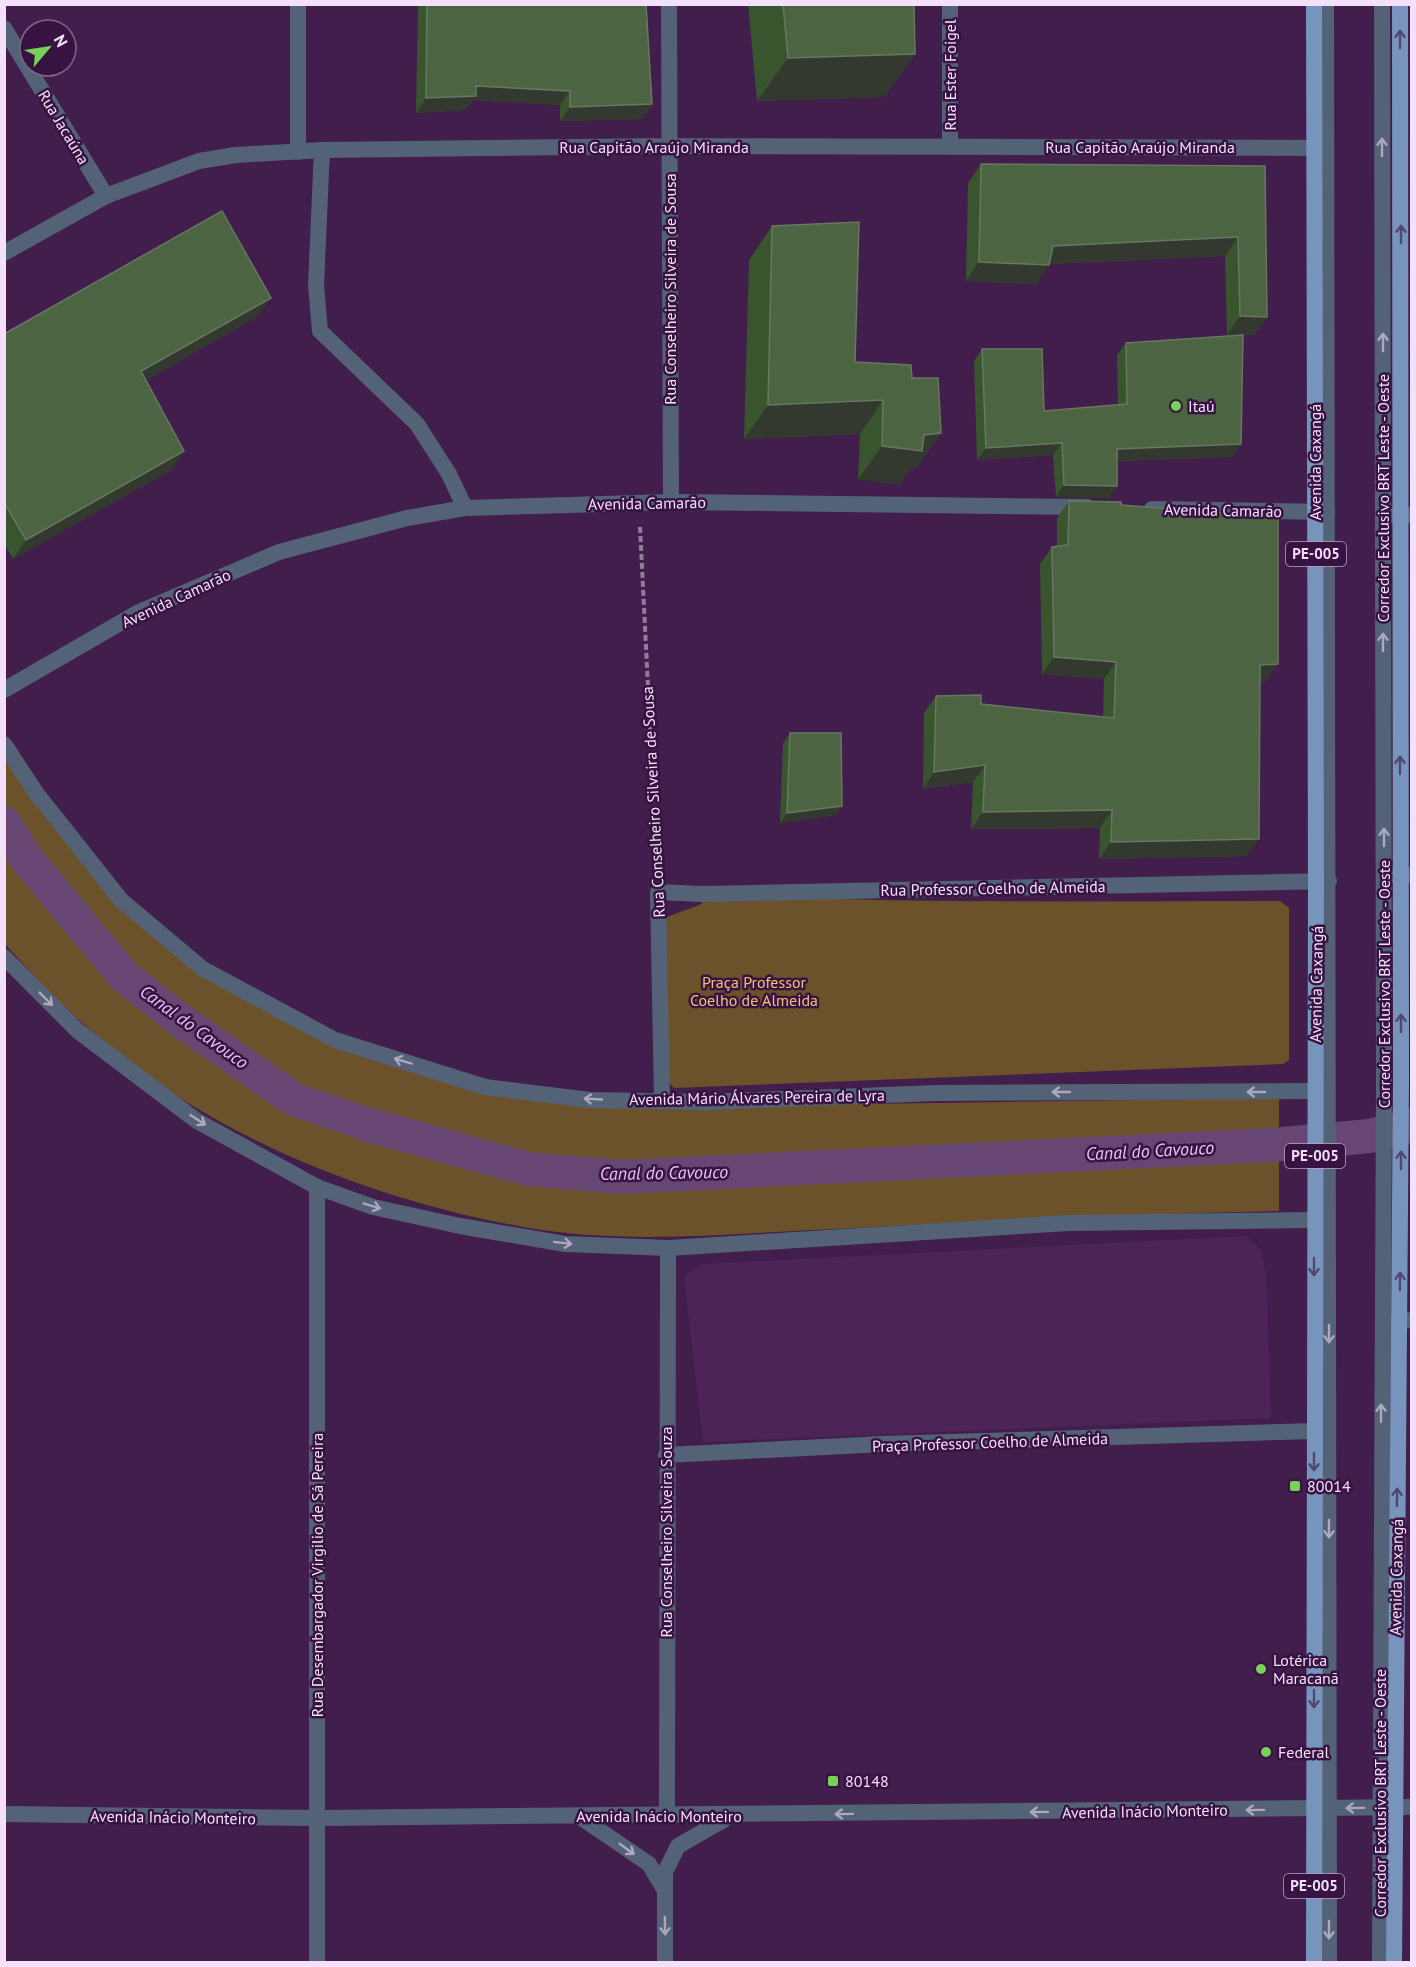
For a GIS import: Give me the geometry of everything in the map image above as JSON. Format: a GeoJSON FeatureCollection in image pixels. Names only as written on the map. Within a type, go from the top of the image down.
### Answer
{"type":"FeatureCollection","features":[{"type":"Feature","properties":{"kind":"main road","name":"Avenida Caxangá"},"geometry":{"type":"LineString","coordinates":[[1314,4],[1320,148],[1323,881],[1314,1431],[1321,1809],[1314,1962]]}},
{"type":"Feature","properties":{"kind":"main road","name":"Avenida Caxangá"},"geometry":{"type":"LineString","coordinates":[[1394,1962],[1387,1807],[1405,1320],[1401,1218],[1398,876],[1407,515],[1406,110],[1400,4]]}},
{"type":"Feature","properties":{"kind":"street"},"geometry":{"type":"LineString","coordinates":[[298,4],[298,152]]}},
{"type":"Feature","properties":{"kind":"street","name":"Rua Conselheiro Silveira de Sousa"},"geometry":{"type":"LineString","coordinates":[[669,4],[671,501]]}},
{"type":"Feature","properties":{"kind":"street","name":"Rua Ester Foigel"},"geometry":{"type":"LineString","coordinates":[[950,4],[950,146]]}},
{"type":"Feature","properties":{"kind":"street"},"geometry":{"type":"LineString","coordinates":[[1320,148],[1326,4]]}},
{"type":"Feature","properties":{"kind":"street","name":"Corredor Exclusivo BRT Leste - Oeste"},"geometry":{"type":"LineString","coordinates":[[1380,1962],[1387,1807],[1382,1220],[1384,1084],[1398,876],[1383,516],[1382,4]]}},
{"type":"Feature","properties":{"kind":"street","name":"Rua Jacaúna"},"geometry":{"type":"LineString","coordinates":[[4,28],[106,196]]}},
{"type":"Feature","properties":{"kind":"street"},"geometry":{"type":"LineString","coordinates":[[1382,112],[1406,110]]}},
{"type":"Feature","properties":{"kind":"street","name":"Rua Capitão Araújo Miranda"},"geometry":{"type":"LineString","coordinates":[[4,253],[106,196],[198,161],[236,155],[322,150],[669,146],[1320,148]]}},
{"type":"Feature","properties":{"kind":"street"},"geometry":{"type":"LineString","coordinates":[[322,150],[316,286],[320,331],[417,424],[449,474],[465,508]]}},
{"type":"Feature","properties":{"kind":"street","name":"Avenida Camarão"},"geometry":{"type":"LineString","coordinates":[[4,690],[139,612],[279,552],[406,518],[465,508],[671,501],[1105,507]]}},
{"type":"Feature","properties":{"kind":"street","name":"Avenida Camarão"},"geometry":{"type":"LineString","coordinates":[[1140,508],[1322,512]]}},
{"type":"Feature","properties":{"kind":"street"},"geometry":{"type":"LineString","coordinates":[[1383,516],[1407,515]]}},
{"type":"Feature","properties":{"kind":"street","name":"Avenida Mário Álvares Pereira de Lyra"},"geometry":{"type":"LineString","coordinates":[[4,744],[37,794],[121,900],[203,969],[335,1040],[485,1087],[590,1100],[705,1102],[936,1093],[1320,1096]]}},
{"type":"Feature","properties":{"kind":"street","name":"Rua Professor Coelho de Almeida"},"geometry":{"type":"LineString","coordinates":[[658,892],[702,894],[1323,881]]}},
{"type":"Feature","properties":{"kind":"street","name":"Rua Conselheiro Silveira de Sousa"},"geometry":{"type":"LineString","coordinates":[[658,892],[662,1101]]}},
{"type":"Feature","properties":{"kind":"street"},"geometry":{"type":"LineString","coordinates":[[4,957],[78,1031],[197,1121],[317,1187],[374,1207],[460,1226],[565,1244],[668,1248],[1069,1223],[1319,1214],[1321,1809],[1329,1962]]}},
{"type":"Feature","properties":{"kind":"street","name":"Rua Desembargador Virgilio de Sá Pereira"},"geometry":{"type":"LineString","coordinates":[[317,1187],[317,1962]]}},
{"type":"Feature","properties":{"kind":"street","name":"Rua Conselheiro Silveira Souza"},"geometry":{"type":"LineString","coordinates":[[667,1816],[668,1248]]}},
{"type":"Feature","properties":{"kind":"street","name":"Praça Professor Coelho de Almeida"},"geometry":{"type":"LineString","coordinates":[[666,1455],[883,1444],[1314,1431]]}},
{"type":"Feature","properties":{"kind":"street","name":"Avenida Inácio Monteiro"},"geometry":{"type":"LineString","coordinates":[[4,1814],[317,1818],[580,1817],[1412,1808]]}},
{"type":"Feature","properties":{"kind":"street"},"geometry":{"type":"LineString","coordinates":[[665,1962],[665,1872],[678,1846],[706,1827],[731,1816]]}},
{"type":"Feature","properties":{"kind":"street"},"geometry":{"type":"LineString","coordinates":[[580,1817],[648,1864],[664,1889]]}},
{"type":"Feature","properties":{"kind":"path","name":"Rua Conselheiro Silveira de Sousa"},"geometry":{"type":"LineString","coordinates":[[639,503],[658,892]]}},
{"type":"Feature","properties":{"kind":"shaded area"},"geometry":{"type":"Polygon","coordinates":[[[1246,1236],[1261,1250],[1266,1274],[1271,1418],[703,1442],[684,1276],[702,1264],[1246,1236]]]}},
{"type":"Feature","properties":{"kind":"green space"},"geometry":{"type":"Polygon","coordinates":[[[4,754],[167,946],[334,1048],[489,1095],[661,1107],[1279,1098],[1279,1211],[1057,1218],[688,1236],[615,1236],[542,1230],[492,1221],[441,1209],[341,1177],[244,1135],[199,1110],[156,1082],[76,1018],[5,944],[4,754]]]}},
{"type":"Feature","properties":{"kind":"green space","name":"Praça Professor Coelho de Almeida"},"geometry":{"type":"Polygon","coordinates":[[[702,894],[918,901],[1280,901],[1289,908],[1289,1060],[1283,1064],[674,1088],[659,1073],[664,918],[702,904],[702,894]]]}},
{"type":"Feature","properties":{"kind":"building"},"geometry":{"type":"Polygon","coordinates":[[[427,4],[646,4],[652,104],[570,107],[570,91],[476,86],[476,96],[426,98],[427,4]]]}},
{"type":"Feature","properties":{"kind":"building"},"geometry":{"type":"Polygon","coordinates":[[[783,4],[914,4],[915,54],[788,58],[783,4]]]}},
{"type":"Feature","properties":{"kind":"building"},"geometry":{"type":"Polygon","coordinates":[[[981,164],[1265,166],[1267,317],[1240,316],[1238,237],[1053,246],[1049,265],[979,262],[981,164]]]}},
{"type":"Feature","properties":{"kind":"building"},"geometry":{"type":"Polygon","coordinates":[[[222,211],[271,298],[141,371],[184,451],[26,540],[4,502],[4,334],[222,211]]]}},
{"type":"Feature","properties":{"kind":"building"},"geometry":{"type":"Polygon","coordinates":[[[859,222],[855,362],[911,365],[912,378],[938,378],[941,433],[924,435],[922,451],[882,446],[883,400],[768,405],[772,226],[859,222]]]}},
{"type":"Feature","properties":{"kind":"building"},"geometry":{"type":"Polygon","coordinates":[[[1243,335],[1241,444],[1117,449],[1117,486],[1064,485],[1062,443],[986,448],[982,349],[1042,349],[1044,411],[1127,404],[1126,343],[1243,335]]]}},
{"type":"Feature","properties":{"kind":"building"},"geometry":{"type":"Polygon","coordinates":[[[1069,501],[1121,502],[1121,505],[1278,517],[1278,664],[1260,665],[1259,839],[1111,842],[1112,810],[983,812],[985,765],[934,772],[936,696],[981,695],[981,704],[1114,718],[1116,662],[1054,657],[1052,547],[1068,545],[1069,501]]]}},
{"type":"Feature","properties":{"kind":"building"},"geometry":{"type":"Polygon","coordinates":[[[790,733],[841,733],[842,806],[787,813],[790,733]]]}},
{"type":"Feature","properties":{"kind":"waterway","name":"Canal do Cavouco"},"geometry":{"type":"LineString","coordinates":[[4,823],[25,857],[124,976],[181,1021],[295,1100],[369,1125],[528,1169],[622,1177],[1270,1145],[1370,1136],[1412,1125]]}},
{"type":"Feature","properties":{"kind":"place","name":"Itaú"},"geometry":{"type":"Point","coordinates":[1176,406]}},
{"type":"Feature","properties":{"kind":"place","name":"80014"},"geometry":{"type":"Point","coordinates":[1295,1486]}},
{"type":"Feature","properties":{"kind":"place","name":"Lotérica Maracanã"},"geometry":{"type":"Point","coordinates":[1261,1669]}},
{"type":"Feature","properties":{"kind":"place","name":"Federal"},"geometry":{"type":"Point","coordinates":[1266,1752]}},
{"type":"Feature","properties":{"kind":"place","name":"80148"},"geometry":{"type":"Point","coordinates":[833,1781]}}]}
